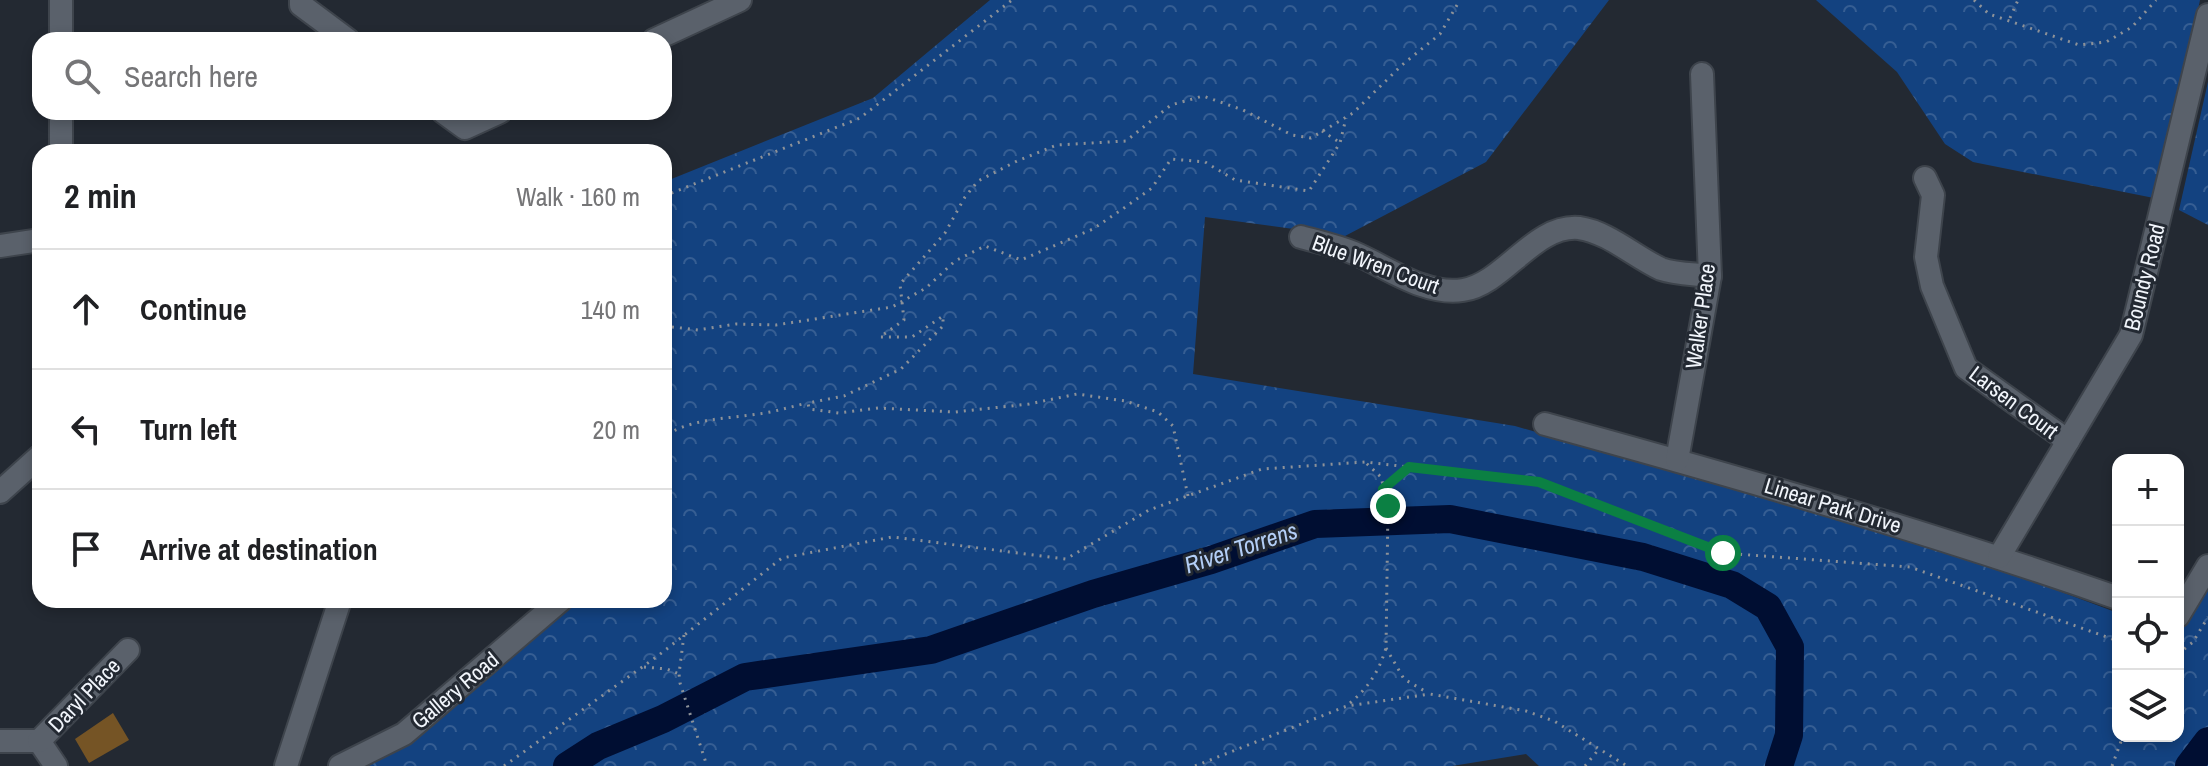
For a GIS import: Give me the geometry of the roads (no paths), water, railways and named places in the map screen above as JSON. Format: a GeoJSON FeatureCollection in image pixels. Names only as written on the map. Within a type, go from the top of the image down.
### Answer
{"type":"FeatureCollection","features":[{"type":"Feature","properties":{"kind":"street"},"geometry":{"type":"LineString","coordinates":[[61,0],[61,32]]}},
{"type":"Feature","properties":{"kind":"street"},"geometry":{"type":"LineString","coordinates":[[301,0],[301,5],[337,32]]}},
{"type":"Feature","properties":{"kind":"street"},"geometry":{"type":"LineString","coordinates":[[664,32],[693,10],[740,0]]}},
{"type":"Feature","properties":{"kind":"street","name":"Boundy Road"},"geometry":{"type":"LineString","coordinates":[[1999,557],[2131,335],[2208,15]]}},
{"type":"Feature","properties":{"kind":"street","name":"Walker Place"},"geometry":{"type":"LineString","coordinates":[[1677,460],[1710,276],[1702,74]]}},
{"type":"Feature","properties":{"kind":"street"},"geometry":{"type":"LineString","coordinates":[[61,120],[61,144]]}},
{"type":"Feature","properties":{"kind":"street"},"geometry":{"type":"LineString","coordinates":[[454,120],[465,128],[482,120]]}},
{"type":"Feature","properties":{"kind":"street","name":"Larsen Court"},"geometry":{"type":"LineString","coordinates":[[1925,178],[1933,195],[1926,257],[1932,286],[1966,368],[2068,441]]}},
{"type":"Feature","properties":{"kind":"street","name":"Blue Wren Court"},"geometry":{"type":"LineString","coordinates":[[1301,237],[1352,252],[1435,288],[1460,291],[1475,287],[1546,237],[1565,228],[1592,231],[1664,270],[1710,276]]}},
{"type":"Feature","properties":{"kind":"street"},"geometry":{"type":"LineString","coordinates":[[0,246],[32,241]]}},
{"type":"Feature","properties":{"kind":"street","name":"Linear Park Drive"},"geometry":{"type":"LineString","coordinates":[[1545,424],[1758,482],[1999,557],[2112,596]]}},
{"type":"Feature","properties":{"kind":"street"},"geometry":{"type":"LineString","coordinates":[[0,492],[32,463]]}},
{"type":"Feature","properties":{"kind":"street"},"geometry":{"type":"LineString","coordinates":[[2184,606],[2208,566]]}},
{"type":"Feature","properties":{"kind":"street"},"geometry":{"type":"LineString","coordinates":[[286,766],[337,608]]}},
{"type":"Feature","properties":{"kind":"street","name":"Gallery Road"},"geometry":{"type":"LineString","coordinates":[[340,766],[404,734],[552,608]]}},
{"type":"Feature","properties":{"kind":"street","name":"Daryl Place"},"geometry":{"type":"LineString","coordinates":[[39,741],[128,650]]}},
{"type":"Feature","properties":{"kind":"street"},"geometry":{"type":"LineString","coordinates":[[0,741],[39,741],[56,766]]}},
{"type":"Feature","properties":{"kind":"waterway","name":"River Torrens"},"geometry":{"type":"LineString","coordinates":[[567,766],[598,746],[663,719],[745,677],[931,650],[1093,594],[1211,560],[1315,524],[1450,519],[1643,557],[1732,585],[1768,607],[1790,647],[1789,735],[1779,766]]}},
{"type":"Feature","properties":{"kind":"waterway","name":"River Torrens"},"geometry":{"type":"LineString","coordinates":[[2189,766],[2208,741]]}}]}
